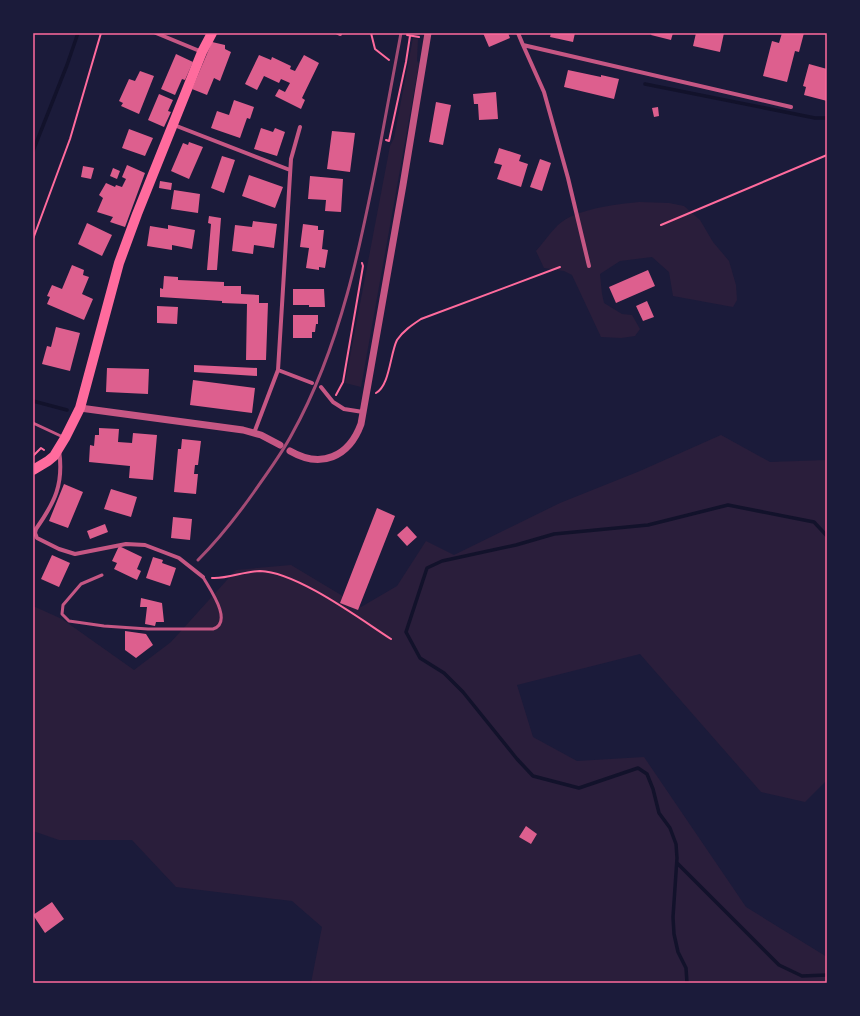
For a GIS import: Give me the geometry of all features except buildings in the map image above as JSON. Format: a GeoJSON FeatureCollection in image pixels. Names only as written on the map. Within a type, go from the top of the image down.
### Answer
{"type":"FeatureCollection","features":[{"type":"Feature","properties":{"kind":"main road"},"geometry":{"type":"LineString","coordinates":[[33,470],[48,461],[59,447],[80,408],[119,263],[202,52],[212,33]]}},
{"type":"Feature","properties":{"kind":"street"},"geometry":{"type":"LineString","coordinates":[[156,33],[202,52]]}},
{"type":"Feature","properties":{"kind":"street"},"geometry":{"type":"LineString","coordinates":[[290,451],[309,459],[323,459],[346,449],[358,434],[364,412],[428,33]]}},
{"type":"Feature","properties":{"kind":"street"},"geometry":{"type":"LineString","coordinates":[[518,33],[546,99],[568,178],[589,266]]}},
{"type":"Feature","properties":{"kind":"street"},"geometry":{"type":"LineString","coordinates":[[523,45],[791,107]]}},
{"type":"Feature","properties":{"kind":"street"},"geometry":{"type":"LineString","coordinates":[[173,124],[290,170]]}},
{"type":"Feature","properties":{"kind":"street"},"geometry":{"type":"LineString","coordinates":[[254,433],[278,370],[290,159],[300,127]]}},
{"type":"Feature","properties":{"kind":"street"},"geometry":{"type":"LineString","coordinates":[[278,370],[312,383]]}},
{"type":"Feature","properties":{"kind":"street"},"geometry":{"type":"LineString","coordinates":[[321,387],[333,402],[344,409],[364,412]]}},
{"type":"Feature","properties":{"kind":"street"},"geometry":{"type":"LineString","coordinates":[[80,408],[230,428],[254,433],[280,445]]}},
{"type":"Feature","properties":{"kind":"street"},"geometry":{"type":"LineString","coordinates":[[59,447],[60,478],[57,492],[51,507],[34,532],[37,538],[59,549],[75,554],[126,544],[145,544],[179,558],[203,577]]}},
{"type":"Feature","properties":{"kind":"lane"},"geometry":{"type":"LineString","coordinates":[[33,423],[65,438]]}},
{"type":"Feature","properties":{"kind":"lane"},"geometry":{"type":"LineString","coordinates":[[102,575],[81,584],[63,605],[62,614],[69,621],[104,626],[148,629],[213,629],[218,627],[221,623],[222,615],[217,602],[203,577]]}},
{"type":"Feature","properties":{"kind":"path"},"geometry":{"type":"LineString","coordinates":[[33,239],[70,139],[101,33]]}},
{"type":"Feature","properties":{"kind":"path"},"geometry":{"type":"LineString","coordinates":[[371,33],[375,50],[389,60]]}},
{"type":"Feature","properties":{"kind":"path"},"geometry":{"type":"LineString","coordinates":[[406,35],[420,37]]}},
{"type":"Feature","properties":{"kind":"path"},"geometry":{"type":"LineString","coordinates":[[386,140],[389,141],[410,36]]}},
{"type":"Feature","properties":{"kind":"path"},"geometry":{"type":"LineString","coordinates":[[661,225],[827,155]]}},
{"type":"Feature","properties":{"kind":"path"},"geometry":{"type":"LineString","coordinates":[[333,402],[343,382],[364,266],[362,264]]}},
{"type":"Feature","properties":{"kind":"path"},"geometry":{"type":"LineString","coordinates":[[366,396],[378,392],[383,386],[398,339],[406,329],[421,319],[560,267]]}},
{"type":"Feature","properties":{"kind":"path"},"geometry":{"type":"LineString","coordinates":[[203,577],[216,578],[260,571],[286,576],[328,598],[391,639]]}},
{"type":"Feature","properties":{"kind":"shaded area"},"geometry":{"type":"Polygon","coordinates":[[[413,38],[418,39],[417,61],[419,64],[361,387],[345,383],[390,146],[394,138],[413,38]]]}},
{"type":"Feature","properties":{"kind":"shaded area"},"geometry":{"type":"Polygon","coordinates":[[[639,202],[669,203],[684,206],[700,220],[713,242],[729,261],[736,285],[737,300],[733,307],[673,296],[669,272],[652,257],[620,261],[600,274],[604,303],[622,314],[632,315],[640,329],[635,336],[621,338],[601,337],[572,275],[564,271],[544,268],[536,251],[558,225],[575,215],[597,208],[639,202]]]}},
{"type":"Feature","properties":{"kind":"shaded area"},"geometry":{"type":"Polygon","coordinates":[[[721,435],[770,462],[827,460],[827,780],[805,802],[761,792],[640,654],[517,685],[533,737],[577,761],[644,757],[746,907],[827,957],[827,983],[311,983],[322,927],[292,901],[176,887],[132,840],[59,840],[33,831],[33,606],[62,619],[134,670],[171,642],[236,570],[291,565],[361,607],[397,586],[426,541],[454,555],[560,503],[640,471],[721,435]]]}},
{"type":"Feature","properties":{"kind":"waterway"},"geometry":{"type":"LineString","coordinates":[[33,151],[78,33]]}},
{"type":"Feature","properties":{"kind":"waterway"},"geometry":{"type":"LineString","coordinates":[[645,84],[815,118],[827,118]]}},
{"type":"Feature","properties":{"kind":"waterway"},"geometry":{"type":"LineString","coordinates":[[33,401],[67,410]]}},
{"type":"Feature","properties":{"kind":"waterway"},"geometry":{"type":"LineString","coordinates":[[687,983],[686,968],[678,952],[674,934],[673,917],[677,858],[676,844],[670,828],[659,813],[653,789],[647,774],[638,768],[579,788],[533,776],[517,759],[463,692],[444,673],[420,658],[406,632],[427,568],[442,561],[516,545],[554,534],[648,525],[728,505],[814,522],[827,536]]}},
{"type":"Feature","properties":{"kind":"waterway"},"geometry":{"type":"LineString","coordinates":[[677,863],[779,965],[802,976],[827,975]]}},
{"type":"Feature","properties":{"kind":"railway"},"geometry":{"type":"LineString","coordinates":[[198,560],[234,519],[279,457],[309,400],[324,366],[357,257],[373,183],[401,33]]}}]}
